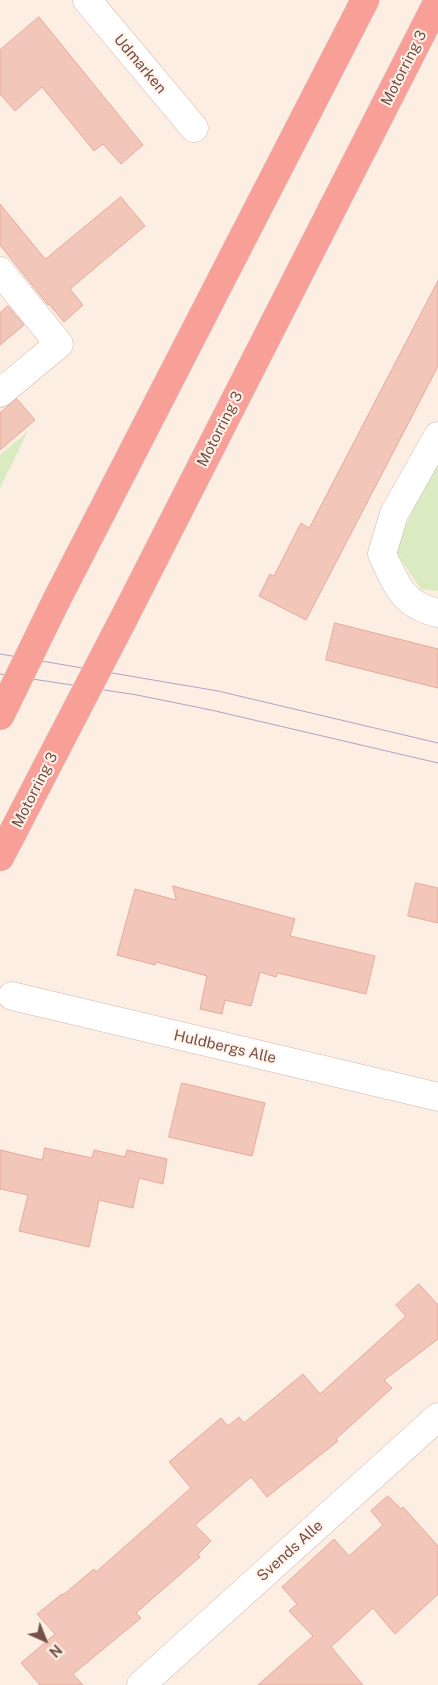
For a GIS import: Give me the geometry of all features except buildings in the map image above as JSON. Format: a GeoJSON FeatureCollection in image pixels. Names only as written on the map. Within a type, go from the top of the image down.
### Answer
{"type":"FeatureCollection","features":[{"type":"Feature","properties":{"kind":"highway"},"geometry":{"type":"LineString","coordinates":[[0,716],[56,601],[366,0]]}},
{"type":"Feature","properties":{"kind":"highway","name":"Motorring 3"},"geometry":{"type":"LineString","coordinates":[[0,857],[438,1]]}},
{"type":"Feature","properties":{"kind":"street","name":"Udmarken"},"geometry":{"type":"LineString","coordinates":[[87,0],[194,128]]}},
{"type":"Feature","properties":{"kind":"street"},"geometry":{"type":"LineString","coordinates":[[0,271],[59,344],[0,393]]}},
{"type":"Feature","properties":{"kind":"street"},"geometry":{"type":"LineString","coordinates":[[438,436],[394,514],[382,554],[401,594],[421,609],[438,613]]}},
{"type":"Feature","properties":{"kind":"street","name":"Huldbergs Alle"},"geometry":{"type":"LineString","coordinates":[[12,996],[438,1098]]}},
{"type":"Feature","properties":{"kind":"street","name":"Svends Alle"},"geometry":{"type":"LineString","coordinates":[[141,1685],[438,1417]]}},
{"type":"Feature","properties":{"kind":"green space"},"geometry":{"type":"Polygon","coordinates":[[[28,431],[0,488],[0,455],[28,431]]]}},
{"type":"Feature","properties":{"kind":"green space"},"geometry":{"type":"Polygon","coordinates":[[[438,452],[438,591],[421,589],[395,551],[438,452]]]}},
{"type":"Feature","properties":{"kind":"tram line"},"geometry":{"type":"LineString","coordinates":[[0,654],[218,691],[438,743]]}},
{"type":"Feature","properties":{"kind":"tram line"},"geometry":{"type":"LineString","coordinates":[[0,674],[137,695],[211,710],[438,763]]}}]}
